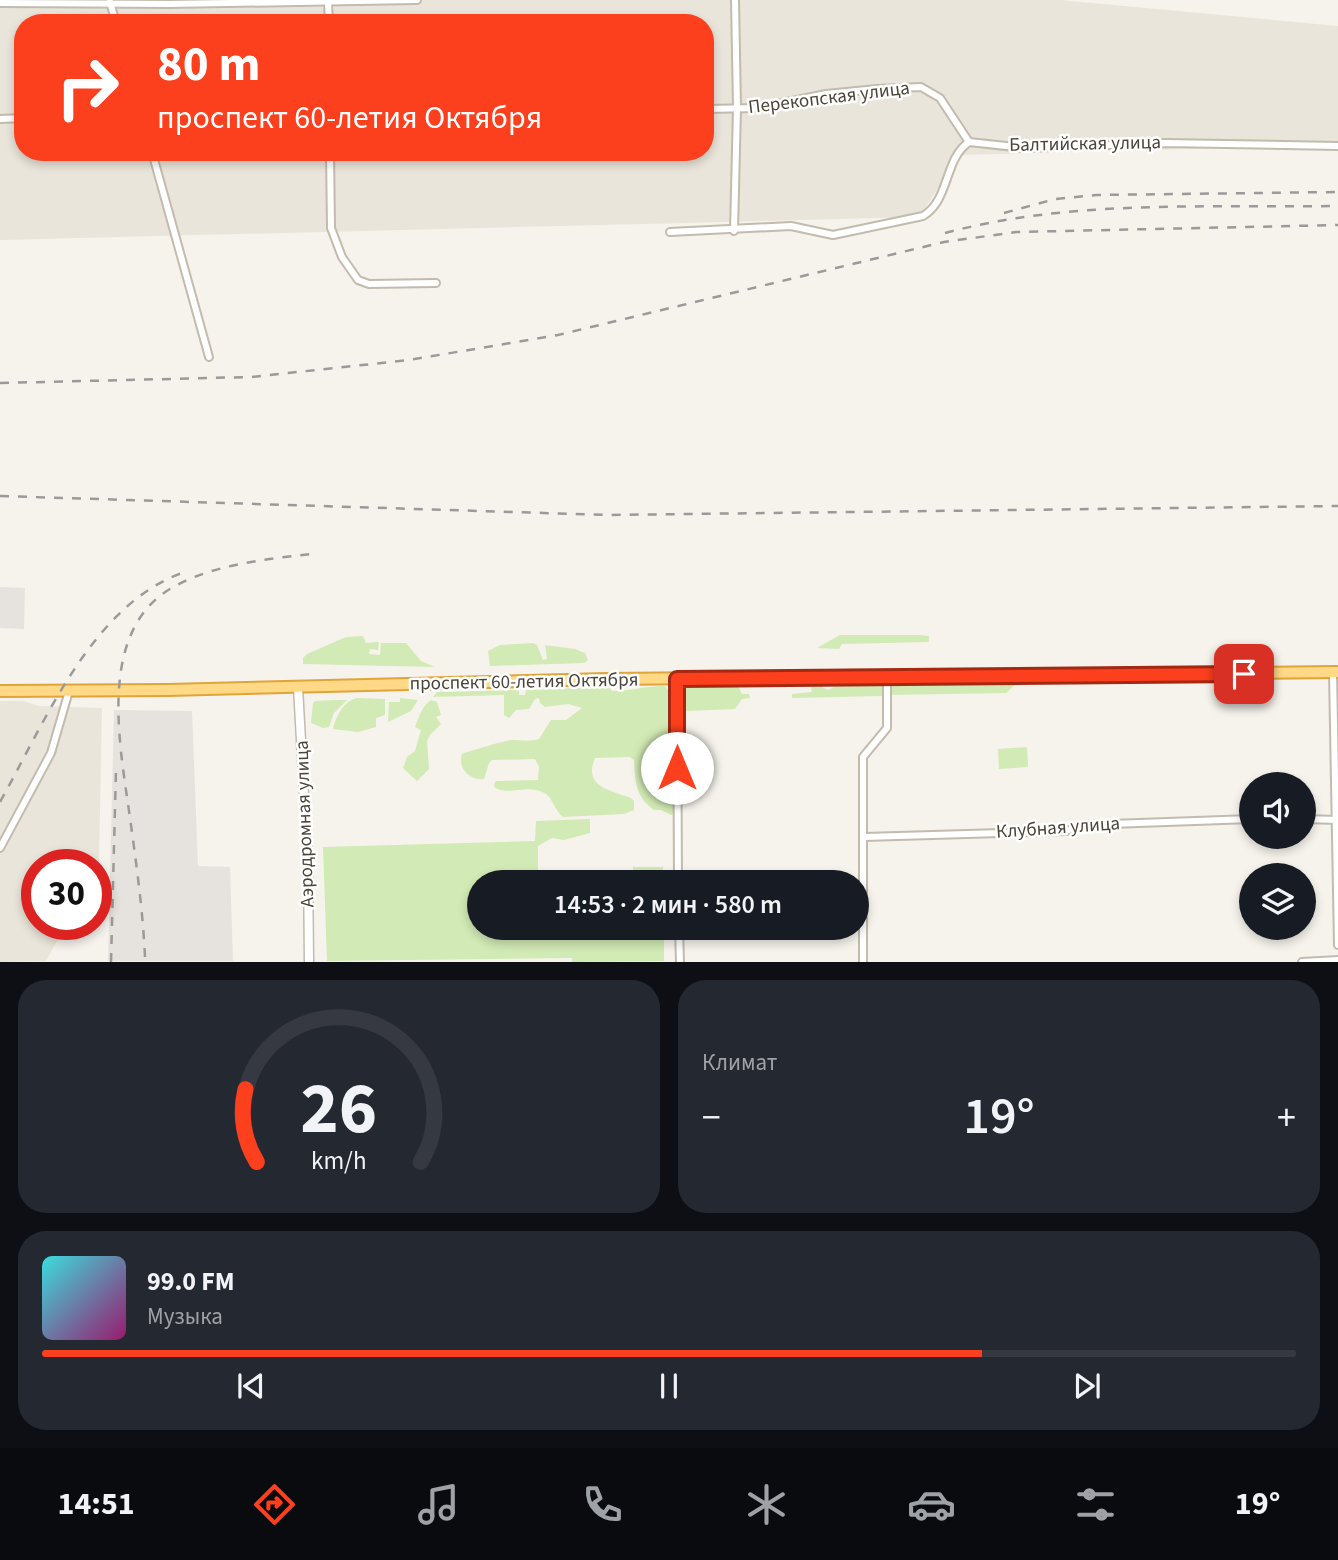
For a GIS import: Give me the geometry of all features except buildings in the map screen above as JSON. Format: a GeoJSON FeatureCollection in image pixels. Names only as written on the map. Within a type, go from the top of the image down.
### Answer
{"type":"FeatureCollection","features":[{"type":"Feature","properties":{"kind":"highway","name":"проспект 60-летия Октября"},"geometry":{"type":"LineString","coordinates":[[0,688],[69,691],[677,679],[1335,672]]}},
{"type":"Feature","properties":{"kind":"street"},"geometry":{"type":"LineString","coordinates":[[0,3],[417,0]]}},
{"type":"Feature","properties":{"kind":"street"},"geometry":{"type":"LineString","coordinates":[[734,231],[737,108],[735,0]]}},
{"type":"Feature","properties":{"kind":"street","name":"Перекопская улица"},"geometry":{"type":"LineString","coordinates":[[714,109],[758,108],[851,92],[921,87],[940,98],[969,142]]}},
{"type":"Feature","properties":{"kind":"street"},"geometry":{"type":"LineString","coordinates":[[670,233],[791,226],[819,233],[843,234],[923,216],[933,208],[943,190],[955,156],[969,142]]}},
{"type":"Feature","properties":{"kind":"street","name":"Балтийская улица"},"geometry":{"type":"LineString","coordinates":[[969,142],[1024,148],[1165,143],[1338,146]]}},
{"type":"Feature","properties":{"kind":"street"},"geometry":{"type":"LineString","coordinates":[[155,161],[209,357]]}},
{"type":"Feature","properties":{"kind":"street"},"geometry":{"type":"LineString","coordinates":[[330,161],[331,228],[342,257],[358,280],[369,284],[436,283]]}},
{"type":"Feature","properties":{"kind":"street"},"geometry":{"type":"LineString","coordinates":[[1335,672],[1338,945]]}},
{"type":"Feature","properties":{"kind":"street"},"geometry":{"type":"LineString","coordinates":[[863,961],[863,757],[887,728],[887,678]]}},
{"type":"Feature","properties":{"kind":"street"},"geometry":{"type":"LineString","coordinates":[[677,679],[678,870]]}},
{"type":"Feature","properties":{"kind":"street","name":"Аэродромная улица"},"geometry":{"type":"LineString","coordinates":[[298,687],[308,865],[309,961]]}},
{"type":"Feature","properties":{"kind":"street"},"geometry":{"type":"LineString","coordinates":[[0,848],[51,753],[69,691]]}},
{"type":"Feature","properties":{"kind":"street","name":"Клубная улица"},"geometry":{"type":"LineString","coordinates":[[864,837],[1066,831],[1083,825],[1239,819]]}},
{"type":"Feature","properties":{"kind":"street"},"geometry":{"type":"LineString","coordinates":[[1316,819],[1337,820]]}},
{"type":"Feature","properties":{"kind":"street"},"geometry":{"type":"LineString","coordinates":[[679,940],[680,961]]}},
{"type":"Feature","properties":{"kind":"street"},"geometry":{"type":"LineString","coordinates":[[1302,961],[1338,960]]}},
{"type":"Feature","properties":{"kind":"shaded area"},"geometry":{"type":"Polygon","coordinates":[[[0,0],[1060,0],[1338,26],[1338,145],[960,155],[919,217],[0,240],[0,0]]]}},
{"type":"Feature","properties":{"kind":"shaded area"},"geometry":{"type":"Polygon","coordinates":[[[0,587],[25,588],[24,629],[0,628],[0,587]]]}},
{"type":"Feature","properties":{"kind":"shaded area"},"geometry":{"type":"Polygon","coordinates":[[[0,701],[23,701],[39,706],[102,708],[99,849],[21,849],[21,940],[57,940],[46,961],[0,962],[0,701]]]}},
{"type":"Feature","properties":{"kind":"shaded area"},"geometry":{"type":"Polygon","coordinates":[[[114,710],[192,711],[198,866],[230,867],[233,961],[108,961],[109,940],[112,940],[111,849],[114,710]]]}},
{"type":"Feature","properties":{"kind":"green space"},"geometry":{"type":"Polygon","coordinates":[[[840,635],[919,635],[929,636],[929,642],[842,644],[839,649],[817,648],[840,635]]]}},
{"type":"Feature","properties":{"kind":"green space"},"geometry":{"type":"Polygon","coordinates":[[[363,636],[366,643],[379,642],[378,650],[370,649],[369,654],[380,655],[381,643],[406,643],[421,661],[435,667],[303,664],[303,658],[307,654],[346,637],[363,636]]]}},
{"type":"Feature","properties":{"kind":"green space"},"geometry":{"type":"Polygon","coordinates":[[[500,645],[537,645],[543,660],[547,659],[545,645],[575,649],[585,653],[588,660],[584,663],[490,666],[488,651],[500,645]]]}},
{"type":"Feature","properties":{"kind":"green space"},"geometry":{"type":"Polygon","coordinates":[[[866,680],[872,680],[882,686],[882,696],[792,698],[792,694],[812,692],[811,687],[815,683],[828,690],[846,681],[850,684],[864,683],[866,680]]]}},
{"type":"Feature","properties":{"kind":"green space"},"geometry":{"type":"Polygon","coordinates":[[[967,681],[979,684],[1017,683],[1006,693],[889,695],[891,685],[967,681]]]}},
{"type":"Feature","properties":{"kind":"green space"},"geometry":{"type":"Polygon","coordinates":[[[665,686],[674,698],[674,814],[671,815],[654,810],[643,800],[636,781],[634,760],[630,757],[595,758],[592,768],[596,781],[601,786],[634,801],[634,810],[624,814],[563,817],[548,796],[540,791],[507,791],[495,788],[496,781],[538,780],[539,767],[535,759],[492,760],[484,779],[474,778],[463,769],[462,754],[511,740],[539,739],[551,720],[566,720],[582,708],[568,704],[545,707],[539,698],[535,699],[529,709],[516,710],[509,718],[504,715],[504,695],[433,697],[437,692],[519,690],[519,695],[525,695],[526,690],[609,687],[612,691],[665,686]]]}},
{"type":"Feature","properties":{"kind":"green space"},"geometry":{"type":"Polygon","coordinates":[[[738,686],[742,694],[749,694],[750,698],[742,699],[735,709],[687,711],[682,707],[681,693],[687,687],[738,686]]]}},
{"type":"Feature","properties":{"kind":"green space"},"geometry":{"type":"Polygon","coordinates":[[[357,698],[385,699],[385,715],[376,718],[376,727],[358,732],[333,729],[341,710],[348,702],[357,698]]]}},
{"type":"Feature","properties":{"kind":"green space"},"geometry":{"type":"Polygon","coordinates":[[[400,698],[418,700],[411,711],[388,722],[389,702],[400,702],[400,698]]]}},
{"type":"Feature","properties":{"kind":"green space"},"geometry":{"type":"Polygon","coordinates":[[[347,700],[334,713],[329,727],[323,728],[311,723],[315,701],[347,700]]]}},
{"type":"Feature","properties":{"kind":"green space"},"geometry":{"type":"Polygon","coordinates":[[[431,700],[437,702],[441,715],[436,717],[441,724],[427,741],[429,769],[417,781],[403,768],[407,757],[415,751],[421,730],[415,727],[419,716],[431,700]]]}},
{"type":"Feature","properties":{"kind":"green space"},"geometry":{"type":"Polygon","coordinates":[[[1027,747],[1028,767],[999,769],[998,749],[1027,747]]]}},
{"type":"Feature","properties":{"kind":"green space"},"geometry":{"type":"Polygon","coordinates":[[[590,819],[590,833],[564,840],[552,838],[538,846],[538,870],[467,870],[467,940],[664,940],[664,961],[572,962],[572,958],[327,961],[323,847],[535,841],[536,821],[590,819]]]}},
{"type":"Feature","properties":{"kind":"green space"},"geometry":{"type":"Polygon","coordinates":[[[633,867],[663,867],[663,870],[633,870],[633,867]]]}},
{"type":"Feature","properties":{"kind":"railway"},"geometry":{"type":"LineString","coordinates":[[1004,213],[1055,199],[1096,195],[1338,192]]}},
{"type":"Feature","properties":{"kind":"railway"},"geometry":{"type":"LineString","coordinates":[[945,233],[993,222],[1091,210],[1190,206],[1338,206]]}},
{"type":"Feature","properties":{"kind":"railway"},"geometry":{"type":"LineString","coordinates":[[0,383],[251,377],[409,360],[558,335],[944,242],[1016,232],[1338,225]]}},
{"type":"Feature","properties":{"kind":"railway"},"geometry":{"type":"LineString","coordinates":[[0,496],[608,515],[1338,506]]}},
{"type":"Feature","properties":{"kind":"railway"},"geometry":{"type":"LineString","coordinates":[[145,957],[140,891],[119,727],[123,660],[133,630],[150,605],[177,585],[192,578],[243,564],[311,554]]}},
{"type":"Feature","properties":{"kind":"railway"},"geometry":{"type":"LineString","coordinates":[[0,802],[54,701],[99,636],[125,608],[155,586],[188,571]]}},
{"type":"Feature","properties":{"kind":"railway"},"geometry":{"type":"LineString","coordinates":[[111,962],[116,769]]}},
{"type":"Feature","properties":{"kind":"route"},"geometry":{"type":"LineString","coordinates":[[677,768],[677,679],[1244,674]]}}]}
